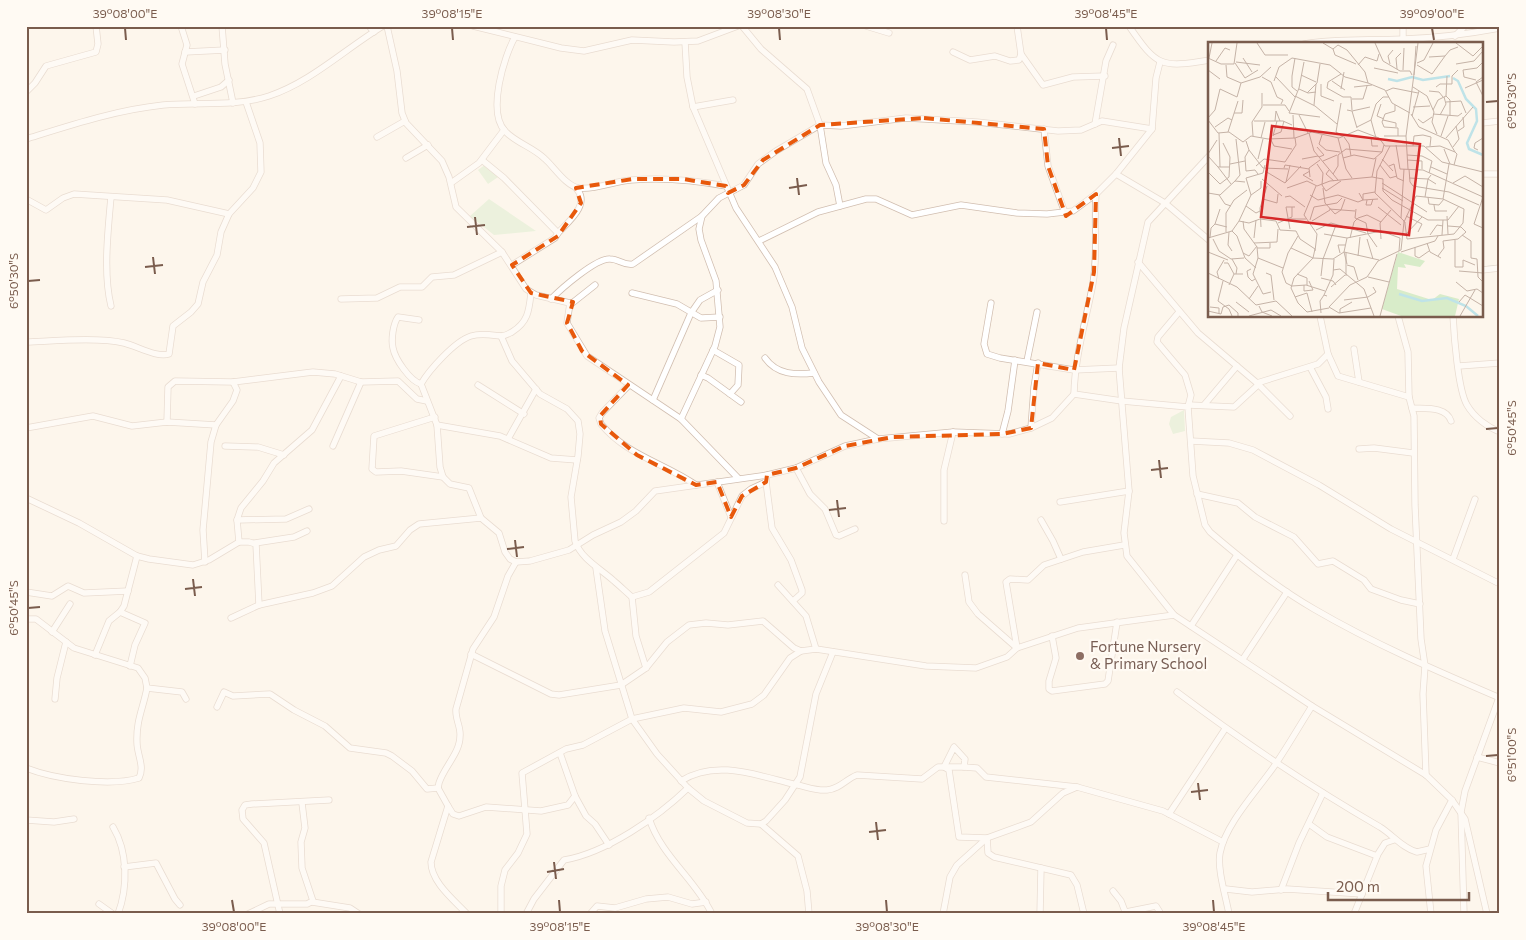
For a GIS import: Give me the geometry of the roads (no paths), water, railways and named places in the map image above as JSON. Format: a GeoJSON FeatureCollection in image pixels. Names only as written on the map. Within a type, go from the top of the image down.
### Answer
{"type":"FeatureCollection","features":[{"type":"Feature","properties":{"kind":"street"},"geometry":{"type":"LineString","coordinates":[[26,92],[35,83],[46,66],[96,52],[98,44],[96,26]]}},
{"type":"Feature","properties":{"kind":"street"},"geometry":{"type":"LineString","coordinates":[[181,26],[188,45],[182,59],[182,69],[194,96],[195,104]]}},
{"type":"Feature","properties":{"kind":"street"},"geometry":{"type":"LineString","coordinates":[[222,26],[233,104]]}},
{"type":"Feature","properties":{"kind":"street"},"geometry":{"type":"LineString","coordinates":[[369,26],[374,32]]}},
{"type":"Feature","properties":{"kind":"street"},"geometry":{"type":"LineString","coordinates":[[26,138],[113,114],[164,105],[233,104],[271,95],[300,82],[383,26]]}},
{"type":"Feature","properties":{"kind":"street"},"geometry":{"type":"LineString","coordinates":[[387,26],[401,110],[405,121],[442,162],[451,183],[451,195],[456,207],[502,252],[523,285],[531,293],[571,304]]}},
{"type":"Feature","properties":{"kind":"street"},"geometry":{"type":"LineString","coordinates":[[473,26],[584,51],[632,40],[685,42],[710,38],[735,27],[804,84],[820,124],[826,163],[836,184],[840,206]]}},
{"type":"Feature","properties":{"kind":"street"},"geometry":{"type":"LineString","coordinates":[[866,26],[889,33]]}},
{"type":"Feature","properties":{"kind":"street"},"geometry":{"type":"LineString","coordinates":[[1017,26],[1021,54],[1043,85],[1074,77],[1104,76]]}},
{"type":"Feature","properties":{"kind":"street"},"geometry":{"type":"LineString","coordinates":[[1129,26],[1148,53],[1160,62],[1179,65],[1208,60]]}},
{"type":"Feature","properties":{"kind":"street"},"geometry":{"type":"LineString","coordinates":[[1403,26],[1403,42]]}},
{"type":"Feature","properties":{"kind":"street"},"geometry":{"type":"LineString","coordinates":[[1455,36],[1465,26]]}},
{"type":"Feature","properties":{"kind":"street"},"geometry":{"type":"LineString","coordinates":[[1318,42],[1339,39],[1403,42],[1500,28]]}},
{"type":"Feature","properties":{"kind":"street"},"geometry":{"type":"LineString","coordinates":[[512,265],[555,238],[577,213],[581,202],[580,193],[576,188],[535,150],[504,130],[497,114],[497,96],[506,57],[516,37]]}},
{"type":"Feature","properties":{"kind":"street"},"geometry":{"type":"LineString","coordinates":[[685,42],[686,77],[693,107],[727,189],[744,222],[760,241],[780,280],[792,307],[799,340],[814,373],[844,418],[878,439]]}},
{"type":"Feature","properties":{"kind":"street"},"geometry":{"type":"LineString","coordinates":[[1095,124],[1106,62],[1112,44]]}},
{"type":"Feature","properties":{"kind":"street"},"geometry":{"type":"LineString","coordinates":[[185,52],[225,50]]}},
{"type":"Feature","properties":{"kind":"street"},"geometry":{"type":"LineString","coordinates":[[954,52],[970,60],[995,56],[1010,61],[1018,60],[1021,54]]}},
{"type":"Feature","properties":{"kind":"street"},"geometry":{"type":"LineString","coordinates":[[760,241],[818,212],[872,198],[912,214],[961,205],[1017,213],[1065,213],[1073,211],[1096,194],[1116,174],[1152,129],[1156,78],[1160,62]]}},
{"type":"Feature","properties":{"kind":"street"},"geometry":{"type":"LineString","coordinates":[[194,96],[222,87],[229,80]]}},
{"type":"Feature","properties":{"kind":"street"},"geometry":{"type":"LineString","coordinates":[[693,107],[733,100]]}},
{"type":"Feature","properties":{"kind":"street"},"geometry":{"type":"LineString","coordinates":[[26,342],[110,341],[139,347],[162,355],[169,354],[172,326],[191,312],[198,304],[203,282],[217,255],[221,232],[229,214],[253,188],[262,165],[259,135],[246,102]]}},
{"type":"Feature","properties":{"kind":"street"},"geometry":{"type":"LineString","coordinates":[[576,188],[645,179],[683,179],[727,189],[744,185],[763,160],[820,124],[834,127],[924,118],[1071,131],[1102,121],[1152,129]]}},
{"type":"Feature","properties":{"kind":"street"},"geometry":{"type":"LineString","coordinates":[[377,137],[405,121]]}},
{"type":"Feature","properties":{"kind":"street"},"geometry":{"type":"LineString","coordinates":[[1484,122],[1500,121]]}},
{"type":"Feature","properties":{"kind":"street"},"geometry":{"type":"LineString","coordinates":[[1044,129],[1048,166],[1065,213]]}},
{"type":"Feature","properties":{"kind":"street"},"geometry":{"type":"LineString","coordinates":[[451,183],[482,160],[504,130]]}},
{"type":"Feature","properties":{"kind":"street"},"geometry":{"type":"LineString","coordinates":[[406,158],[428,145]]}},
{"type":"Feature","properties":{"kind":"street"},"geometry":{"type":"LineString","coordinates":[[1208,158],[1148,222],[1124,328],[1119,368],[1129,491],[1124,544],[1129,559],[1174,615],[1312,706],[1426,775],[1452,800],[1461,812],[1470,836],[1487,914]]}},
{"type":"Feature","properties":{"kind":"street"},"geometry":{"type":"LineString","coordinates":[[482,160],[504,178],[558,233]]}},
{"type":"Feature","properties":{"kind":"street"},"geometry":{"type":"LineString","coordinates":[[1116,174],[1165,202],[1208,239]]}},
{"type":"Feature","properties":{"kind":"street"},"geometry":{"type":"LineString","coordinates":[[1484,174],[1500,174]]}},
{"type":"Feature","properties":{"kind":"street"},"geometry":{"type":"LineString","coordinates":[[551,299],[584,271],[604,260],[611,259],[626,265],[633,264],[702,216],[727,189]]}},
{"type":"Feature","properties":{"kind":"street"},"geometry":{"type":"LineString","coordinates":[[26,199],[46,210],[63,198],[74,194],[167,200],[229,214]]}},
{"type":"Feature","properties":{"kind":"street"},"geometry":{"type":"LineString","coordinates":[[419,320],[398,318],[392,345],[407,372],[414,381],[421,384],[435,417],[440,443],[440,467],[443,477],[450,484],[466,486],[471,490],[481,518],[499,533],[508,558],[516,562],[539,559],[576,546],[629,517],[651,493],[767,475],[796,468],[845,446],[878,439],[953,432],[1002,434],[1031,428],[1052,418],[1074,394],[1074,370],[1094,278],[1097,244],[1096,194]]}},
{"type":"Feature","properties":{"kind":"street"},"geometry":{"type":"LineString","coordinates":[[111,197],[107,247],[107,286],[111,306]]}},
{"type":"Feature","properties":{"kind":"street"},"geometry":{"type":"LineString","coordinates":[[681,419],[719,335],[718,290],[701,240],[699,229],[702,216]]}},
{"type":"Feature","properties":{"kind":"street"},"geometry":{"type":"LineString","coordinates":[[340,298],[377,298],[400,287],[422,287],[432,277],[454,275],[502,252]]}},
{"type":"Feature","properties":{"kind":"street"},"geometry":{"type":"LineString","coordinates":[[1138,262],[1198,333],[1258,384],[1290,416]]}},
{"type":"Feature","properties":{"kind":"street"},"geometry":{"type":"LineString","coordinates":[[1484,270],[1500,268]]}},
{"type":"Feature","properties":{"kind":"street"},"geometry":{"type":"LineString","coordinates":[[595,285],[571,304],[567,323],[582,351],[681,419],[738,478]]}},
{"type":"Feature","properties":{"kind":"street"},"geometry":{"type":"LineString","coordinates":[[654,400],[692,313],[700,300],[718,290]]}},
{"type":"Feature","properties":{"kind":"street"},"geometry":{"type":"LineString","coordinates":[[421,384],[428,373],[459,342],[469,336],[501,336],[519,328],[526,320],[531,293]]}},
{"type":"Feature","properties":{"kind":"street"},"geometry":{"type":"LineString","coordinates":[[632,293],[677,304],[705,319],[720,317]]}},
{"type":"Feature","properties":{"kind":"street"},"geometry":{"type":"LineString","coordinates":[[991,303],[985,350],[987,354],[1000,358],[1074,370],[1119,368]]}},
{"type":"Feature","properties":{"kind":"street"},"geometry":{"type":"LineString","coordinates":[[1027,362],[1037,312]]}},
{"type":"Feature","properties":{"kind":"street"},"geometry":{"type":"LineString","coordinates":[[1179,312],[1158,337],[1157,342],[1185,375],[1190,392],[1190,441],[1193,476],[1207,528],[1237,555],[1287,592],[1314,609],[1425,666],[1499,697],[1476,757],[1461,812],[1464,914]]}},
{"type":"Feature","properties":{"kind":"street"},"geometry":{"type":"LineString","coordinates":[[1320,318],[1328,354],[1338,376],[1409,397]]}},
{"type":"Feature","properties":{"kind":"street"},"geometry":{"type":"LineString","coordinates":[[1399,318],[1408,352],[1409,397],[1414,416],[1413,454],[1425,666],[1423,694],[1426,775]]}},
{"type":"Feature","properties":{"kind":"street"},"geometry":{"type":"LineString","coordinates":[[1453,318],[1459,366],[1467,405],[1485,424],[1500,432]]}},
{"type":"Feature","properties":{"kind":"street"},"geometry":{"type":"LineString","coordinates":[[501,336],[512,361],[545,399],[564,408],[577,418],[580,434],[578,460],[571,497],[576,546],[596,568],[612,579],[632,598],[636,636],[646,668]]}},
{"type":"Feature","properties":{"kind":"street"},"geometry":{"type":"LineString","coordinates":[[1354,349],[1359,382]]}},
{"type":"Feature","properties":{"kind":"street"},"geometry":{"type":"LineString","coordinates":[[713,350],[739,364],[738,386],[730,394]]}},
{"type":"Feature","properties":{"kind":"street"},"geometry":{"type":"LineString","coordinates":[[1074,394],[1122,401],[1196,407],[1204,405],[1234,407],[1258,384],[1310,367],[1320,362],[1328,354]]}},
{"type":"Feature","properties":{"kind":"street"},"geometry":{"type":"LineString","coordinates":[[765,358],[769,364],[782,372],[796,374],[814,373]]}},
{"type":"Feature","properties":{"kind":"street"},"geometry":{"type":"LineString","coordinates":[[1002,434],[1008,411],[1015,360]]}},
{"type":"Feature","properties":{"kind":"street"},"geometry":{"type":"LineString","coordinates":[[1459,366],[1500,363]]}},
{"type":"Feature","properties":{"kind":"street"},"geometry":{"type":"LineString","coordinates":[[1031,428],[1038,364]]}},
{"type":"Feature","properties":{"kind":"street"},"geometry":{"type":"LineString","coordinates":[[1204,405],[1237,366]]}},
{"type":"Feature","properties":{"kind":"street"},"geometry":{"type":"LineString","coordinates":[[1310,367],[1326,397],[1328,409]]}},
{"type":"Feature","properties":{"kind":"street"},"geometry":{"type":"LineString","coordinates":[[167,422],[168,390],[171,383],[203,380],[232,382],[304,372],[327,373],[361,382],[398,381],[417,399],[427,400]]}},
{"type":"Feature","properties":{"kind":"street"},"geometry":{"type":"LineString","coordinates":[[701,375],[741,402]]}},
{"type":"Feature","properties":{"kind":"street"},"geometry":{"type":"LineString","coordinates":[[239,542],[238,520],[245,501],[263,481],[274,463],[312,430],[341,376]]}},
{"type":"Feature","properties":{"kind":"street"},"geometry":{"type":"LineString","coordinates":[[205,562],[203,530],[208,472],[216,424],[235,397],[237,390],[232,382]]}},
{"type":"Feature","properties":{"kind":"street"},"geometry":{"type":"LineString","coordinates":[[333,446],[361,382]]}},
{"type":"Feature","properties":{"kind":"street"},"geometry":{"type":"LineString","coordinates":[[478,385],[524,414]]}},
{"type":"Feature","properties":{"kind":"street"},"geometry":{"type":"LineString","coordinates":[[629,385],[600,416],[601,424],[636,455],[666,466],[696,485]]}},
{"type":"Feature","properties":{"kind":"street"},"geometry":{"type":"LineString","coordinates":[[508,439],[524,414],[536,389]]}},
{"type":"Feature","properties":{"kind":"street"},"geometry":{"type":"LineString","coordinates":[[1412,408],[1443,411],[1448,414],[1451,421]]}},
{"type":"Feature","properties":{"kind":"street"},"geometry":{"type":"LineString","coordinates":[[26,428],[93,416],[132,426],[167,422],[216,424]]}},
{"type":"Feature","properties":{"kind":"street"},"geometry":{"type":"LineString","coordinates":[[435,417],[374,436],[372,469],[376,472],[401,471],[443,477]]}},
{"type":"Feature","properties":{"kind":"street"},"geometry":{"type":"LineString","coordinates":[[437,425],[475,430],[508,439],[551,458],[578,460]]}},
{"type":"Feature","properties":{"kind":"street"},"geometry":{"type":"LineString","coordinates":[[944,521],[944,470],[953,432]]}},
{"type":"Feature","properties":{"kind":"street"},"geometry":{"type":"LineString","coordinates":[[1190,441],[1229,443],[1253,450],[1319,485],[1391,529],[1500,584]]}},
{"type":"Feature","properties":{"kind":"street"},"geometry":{"type":"LineString","coordinates":[[225,446],[258,447],[284,455]]}},
{"type":"Feature","properties":{"kind":"street"},"geometry":{"type":"LineString","coordinates":[[1359,449],[1374,448],[1413,454]]}},
{"type":"Feature","properties":{"kind":"street"},"geometry":{"type":"LineString","coordinates":[[796,468],[810,494],[825,509],[836,536],[856,529]]}},
{"type":"Feature","properties":{"kind":"street"},"geometry":{"type":"LineString","coordinates":[[767,475],[766,482],[772,528],[791,560],[802,590],[802,593],[793,601]]}},
{"type":"Feature","properties":{"kind":"street"},"geometry":{"type":"LineString","coordinates":[[717,482],[731,517]]}},
{"type":"Feature","properties":{"kind":"street"},"geometry":{"type":"LineString","coordinates":[[632,598],[649,592],[724,533],[742,496],[751,489],[766,482]]}},
{"type":"Feature","properties":{"kind":"street"},"geometry":{"type":"LineString","coordinates":[[1060,502],[1129,491]]}},
{"type":"Feature","properties":{"kind":"street"},"geometry":{"type":"LineString","coordinates":[[1197,494],[1238,503],[1255,517],[1279,532],[1294,537],[1318,564],[1332,561],[1364,580],[1371,589],[1401,600],[1420,604]]}},
{"type":"Feature","properties":{"kind":"street"},"geometry":{"type":"LineString","coordinates":[[26,498],[79,523],[137,556],[192,565],[205,562],[239,542],[255,543],[294,537],[307,531]]}},
{"type":"Feature","properties":{"kind":"street"},"geometry":{"type":"LineString","coordinates":[[1453,559],[1475,500]]}},
{"type":"Feature","properties":{"kind":"street"},"geometry":{"type":"LineString","coordinates":[[238,520],[286,520],[309,509]]}},
{"type":"Feature","properties":{"kind":"street"},"geometry":{"type":"LineString","coordinates":[[231,618],[259,605],[314,593],[332,586],[364,557],[378,550],[396,546],[410,530],[419,524],[481,518]]}},
{"type":"Feature","properties":{"kind":"street"},"geometry":{"type":"LineString","coordinates":[[1041,520],[1061,560]]}},
{"type":"Feature","properties":{"kind":"street"},"geometry":{"type":"LineString","coordinates":[[255,543],[259,605]]}},
{"type":"Feature","properties":{"kind":"street"},"geometry":{"type":"LineString","coordinates":[[1017,648],[1006,582],[1010,579],[1018,581],[1030,580],[1043,566],[1083,552],[1124,544]]}},
{"type":"Feature","properties":{"kind":"street"},"geometry":{"type":"LineString","coordinates":[[1191,626],[1237,555]]}},
{"type":"Feature","properties":{"kind":"street"},"geometry":{"type":"LineString","coordinates":[[95,655],[109,621],[120,612],[128,591],[137,556]]}},
{"type":"Feature","properties":{"kind":"street"},"geometry":{"type":"LineString","coordinates":[[516,562],[508,576],[494,617],[471,654],[455,716],[460,733],[459,744],[440,778],[438,788],[453,814],[458,816],[486,807],[541,811],[568,805],[575,796]]}},
{"type":"Feature","properties":{"kind":"street"},"geometry":{"type":"LineString","coordinates":[[596,568],[605,632],[616,661],[621,686],[632,719],[657,754],[688,788],[704,801],[738,820],[761,824],[798,856],[807,891],[808,914]]}},
{"type":"Feature","properties":{"kind":"street"},"geometry":{"type":"LineString","coordinates":[[965,575],[969,602],[978,614],[1017,648]]}},
{"type":"Feature","properties":{"kind":"street"},"geometry":{"type":"LineString","coordinates":[[778,584],[806,616],[816,649]]}},
{"type":"Feature","properties":{"kind":"street"},"geometry":{"type":"LineString","coordinates":[[26,592],[52,596],[68,586],[84,593],[128,591]]}},
{"type":"Feature","properties":{"kind":"street"},"geometry":{"type":"LineString","coordinates":[[1243,659],[1287,592]]}},
{"type":"Feature","properties":{"kind":"street"},"geometry":{"type":"LineString","coordinates":[[52,632],[70,604]]}},
{"type":"Feature","properties":{"kind":"street"},"geometry":{"type":"LineString","coordinates":[[120,612],[145,623],[130,666]]}},
{"type":"Feature","properties":{"kind":"street"},"geometry":{"type":"LineString","coordinates":[[471,654],[551,694],[567,694],[621,686],[646,668],[675,635],[689,625],[703,623],[728,625],[763,621],[788,645],[801,650],[816,649],[918,666],[970,669],[1007,657],[1017,648],[1078,628],[1174,615]]}},
{"type":"Feature","properties":{"kind":"street"},"geometry":{"type":"LineString","coordinates":[[26,619],[36,619],[74,648],[138,668],[145,678],[147,688],[137,723],[137,749],[141,770],[139,778],[82,781],[58,777],[26,768]]}},
{"type":"Feature","properties":{"kind":"street"},"geometry":{"type":"LineString","coordinates":[[1052,636],[1056,658],[1049,681],[1049,689],[1052,691],[1105,684],[1108,681],[1116,622]]}},
{"type":"Feature","properties":{"kind":"street"},"geometry":{"type":"LineString","coordinates":[[56,699],[57,678],[66,642]]}},
{"type":"Feature","properties":{"kind":"street"},"geometry":{"type":"LineString","coordinates":[[502,914],[501,886],[505,870],[518,853],[527,834],[522,772],[572,746],[587,743],[632,719],[674,709],[694,707],[721,712],[752,704],[764,695],[790,658],[801,650]]}},
{"type":"Feature","properties":{"kind":"street"},"geometry":{"type":"LineString","coordinates":[[761,824],[781,806],[795,784],[804,762],[816,694],[833,652]]}},
{"type":"Feature","properties":{"kind":"street"},"geometry":{"type":"LineString","coordinates":[[147,688],[182,692],[186,699]]}},
{"type":"Feature","properties":{"kind":"street"},"geometry":{"type":"LineString","coordinates":[[217,707],[224,692],[233,696],[270,694],[294,710],[325,726],[350,748],[386,753],[407,766],[427,789],[438,788]]}},
{"type":"Feature","properties":{"kind":"street"},"geometry":{"type":"LineString","coordinates":[[1177,692],[1225,728],[1323,794],[1382,829],[1394,840],[1417,852],[1430,849]]}},
{"type":"Feature","properties":{"kind":"street"},"geometry":{"type":"LineString","coordinates":[[1229,914],[1226,889],[1220,868],[1220,854],[1223,842],[1277,763],[1312,706]]}},
{"type":"Feature","properties":{"kind":"street"},"geometry":{"type":"LineString","coordinates":[[1169,814],[1225,728]]}},
{"type":"Feature","properties":{"kind":"street"},"geometry":{"type":"LineString","coordinates":[[944,767],[954,747],[965,759],[964,767]]}},
{"type":"Feature","properties":{"kind":"street"},"geometry":{"type":"LineString","coordinates":[[560,753],[575,796],[586,816],[595,824],[608,845]]}},
{"type":"Feature","properties":{"kind":"street"},"geometry":{"type":"LineString","coordinates":[[1476,757],[1500,763]]}},
{"type":"Feature","properties":{"kind":"street"},"geometry":{"type":"LineString","coordinates":[[681,781],[700,771],[712,769],[752,773],[813,790],[828,790],[839,787],[851,777],[857,775],[922,779],[932,770],[944,767],[977,768],[982,775],[998,779],[1033,781],[1077,787],[1149,806],[1169,814],[1223,842]]}},
{"type":"Feature","properties":{"kind":"street"},"geometry":{"type":"LineString","coordinates":[[944,767],[949,770],[960,837],[988,838]]}},
{"type":"Feature","properties":{"kind":"street"},"geometry":{"type":"LineString","coordinates":[[943,914],[953,870],[988,838],[1031,822],[1064,793],[1077,787]]}},
{"type":"Feature","properties":{"kind":"street"},"geometry":{"type":"LineString","coordinates":[[526,914],[534,899],[564,860],[577,858],[608,845],[671,805],[688,788]]}},
{"type":"Feature","properties":{"kind":"street"},"geometry":{"type":"LineString","coordinates":[[1281,890],[1323,794]]}},
{"type":"Feature","properties":{"kind":"street"},"geometry":{"type":"LineString","coordinates":[[280,914],[264,843],[243,819],[241,812],[248,804],[302,803],[329,800]]}},
{"type":"Feature","properties":{"kind":"street"},"geometry":{"type":"LineString","coordinates":[[1431,914],[1426,866],[1436,830],[1452,800]]}},
{"type":"Feature","properties":{"kind":"street"},"geometry":{"type":"LineString","coordinates":[[302,803],[305,828],[301,842],[302,868],[313,898],[312,902]]}},
{"type":"Feature","properties":{"kind":"street"},"geometry":{"type":"LineString","coordinates":[[448,806],[431,862],[431,870],[464,913]]}},
{"type":"Feature","properties":{"kind":"street"},"geometry":{"type":"LineString","coordinates":[[649,818],[654,833],[670,857],[706,902],[712,914]]}},
{"type":"Feature","properties":{"kind":"street"},"geometry":{"type":"LineString","coordinates":[[26,820],[54,822],[74,819]]}},
{"type":"Feature","properties":{"kind":"street"},"geometry":{"type":"LineString","coordinates":[[1309,824],[1327,837],[1377,856]]}},
{"type":"Feature","properties":{"kind":"street"},"geometry":{"type":"LineString","coordinates":[[113,827],[122,846],[124,866],[118,914]]}},
{"type":"Feature","properties":{"kind":"street"},"geometry":{"type":"LineString","coordinates":[[988,838],[990,855],[1071,875],[1077,885],[1084,914]]}},
{"type":"Feature","properties":{"kind":"street"},"geometry":{"type":"LineString","coordinates":[[1354,914],[1377,856],[1383,845],[1394,840]]}},
{"type":"Feature","properties":{"kind":"street"},"geometry":{"type":"LineString","coordinates":[[124,866],[156,863],[180,905]]}},
{"type":"Feature","properties":{"kind":"street"},"geometry":{"type":"LineString","coordinates":[[1040,914],[1041,868]]}},
{"type":"Feature","properties":{"kind":"street"},"geometry":{"type":"LineString","coordinates":[[1226,889],[1252,892],[1281,890],[1362,894]]}},
{"type":"Feature","properties":{"kind":"street"},"geometry":{"type":"LineString","coordinates":[[1113,891],[1126,913],[1156,906],[1161,914]]}},
{"type":"Feature","properties":{"kind":"street"},"geometry":{"type":"LineString","coordinates":[[590,914],[596,906],[615,908],[651,898],[668,897],[692,904],[706,902]]}},
{"type":"Feature","properties":{"kind":"street"},"geometry":{"type":"LineString","coordinates":[[248,914],[260,907],[279,903],[312,902],[350,908],[359,914]]}},
{"type":"Feature","properties":{"kind":"street"},"geometry":{"type":"LineString","coordinates":[[99,904],[113,914]]}},
{"type":"Feature","properties":{"kind":"waterway"},"geometry":{"type":"LineString","coordinates":[[1484,267],[1500,265]]}},
{"type":"Feature","properties":{"kind":"place","name":"Fortune Nursery & Primary School"},"geometry":{"type":"Point","coordinates":[1080,656]}}]}
